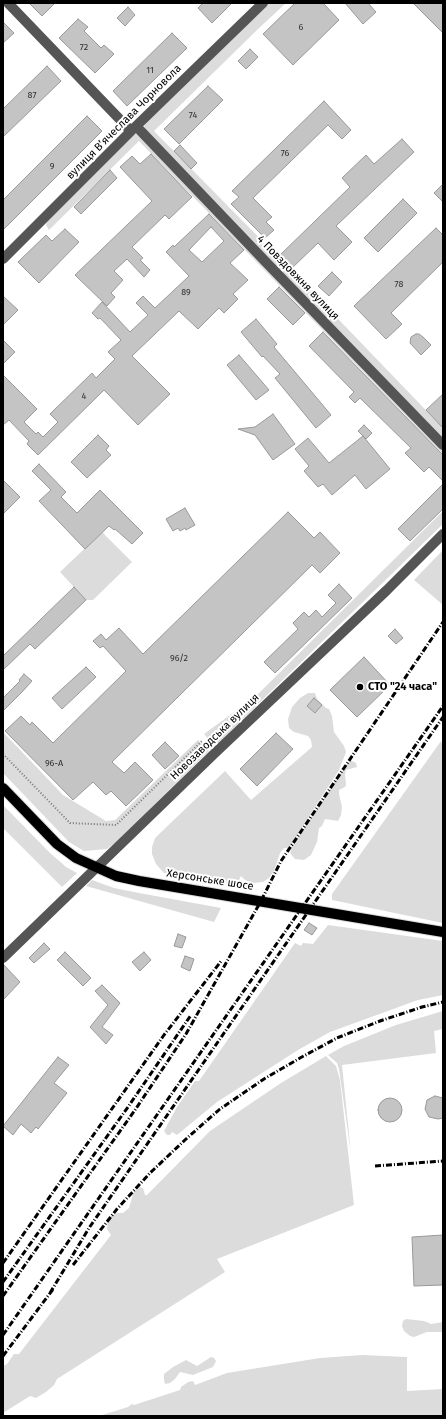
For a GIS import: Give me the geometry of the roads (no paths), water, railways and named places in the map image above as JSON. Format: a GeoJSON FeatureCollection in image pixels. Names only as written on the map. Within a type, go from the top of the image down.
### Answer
{"type":"FeatureCollection","features":[{"type":"Feature","properties":{"kind":"main road","name":"Херсонське шосе"},"geometry":{"type":"LineString","coordinates":[[3,788],[57,844],[76,858],[116,876],[443,932]]}},
{"type":"Feature","properties":{"kind":"street","name":"4 Повздовжня вулиця"},"geometry":{"type":"LineString","coordinates":[[8,3],[262,258],[443,445]]}},
{"type":"Feature","properties":{"kind":"street","name":"вулиця Вʼячеслава Чорновола"},"geometry":{"type":"LineString","coordinates":[[3,259],[263,3]]}},
{"type":"Feature","properties":{"kind":"street","name":"Новозаводська вулиця"},"geometry":{"type":"LineString","coordinates":[[3,958],[387,590],[443,534]]}},
{"type":"Feature","properties":{"kind":"railway"},"geometry":{"type":"LineString","coordinates":[[3,1296],[135,1110],[186,1034],[261,901],[281,861],[443,622]]}},
{"type":"Feature","properties":{"kind":"railway"},"geometry":{"type":"LineString","coordinates":[[3,1335],[443,706]]}},
{"type":"Feature","properties":{"kind":"railway"},"geometry":{"type":"LineString","coordinates":[[50,1293],[89,1228],[443,717]]}},
{"type":"Feature","properties":{"kind":"railway"},"geometry":{"type":"LineString","coordinates":[[3,1263],[164,1035],[222,960]]}},
{"type":"Feature","properties":{"kind":"railway"},"geometry":{"type":"LineString","coordinates":[[73,1265],[117,1209],[150,1173],[220,1109],[264,1079],[337,1038],[380,1021],[422,1007],[443,1002]]}},
{"type":"Feature","properties":{"kind":"railway"},"geometry":{"type":"LineString","coordinates":[[3,1282],[128,1107],[191,1015]]}},
{"type":"Feature","properties":{"kind":"railway"},"geometry":{"type":"LineString","coordinates":[[375,1166],[443,1161]]}},
{"type":"Feature","properties":{"kind":"railway"},"geometry":{"type":"LineString","coordinates":[[3,1356],[54,1288]]}},
{"type":"Feature","properties":{"kind":"place","name":"СТО \"24 часа\""},"geometry":{"type":"Point","coordinates":[360,687]}}]}
